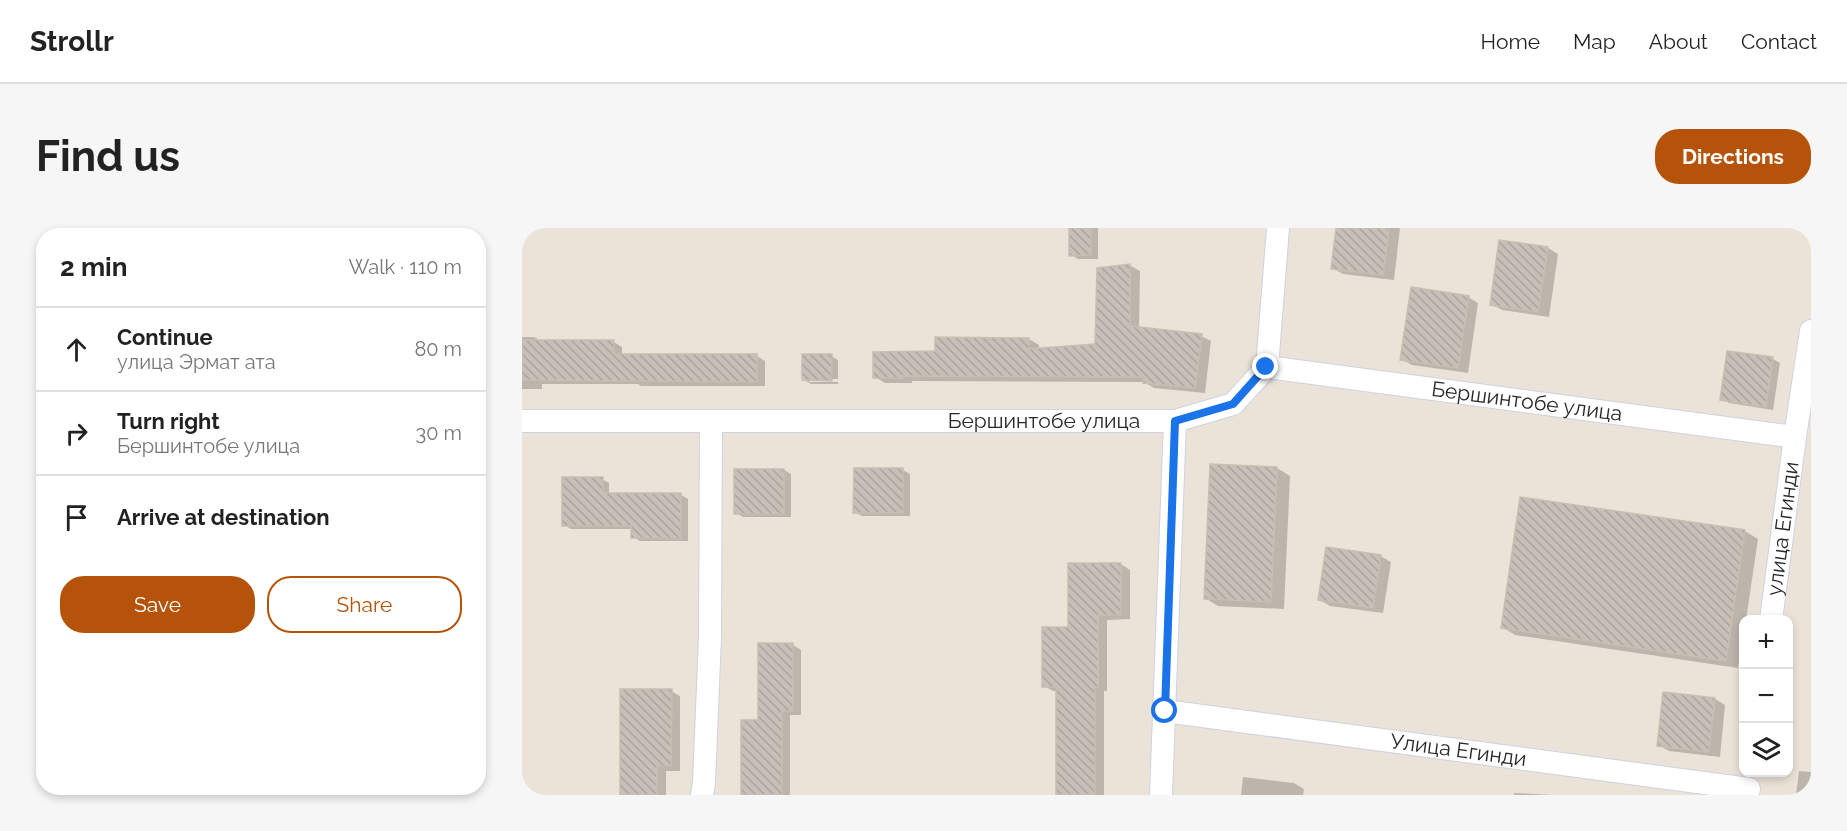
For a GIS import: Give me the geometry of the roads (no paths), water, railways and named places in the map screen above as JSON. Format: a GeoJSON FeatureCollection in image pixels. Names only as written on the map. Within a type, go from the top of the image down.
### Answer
{"type":"FeatureCollection","features":[{"type":"Feature","properties":{"kind":"street"},"geometry":{"type":"LineString","coordinates":[[1266,367],[1278,228]]}},
{"type":"Feature","properties":{"kind":"street","name":"улица Егинди"},"geometry":{"type":"LineString","coordinates":[[1772,615],[1811,331]]}},
{"type":"Feature","properties":{"kind":"street","name":"Бершинтобе улица"},"geometry":{"type":"LineString","coordinates":[[522,421],[1175,421],[1233,404],[1266,367],[1795,437]]}},
{"type":"Feature","properties":{"kind":"street"},"geometry":{"type":"LineString","coordinates":[[702,795],[710,638],[711,421]]}},
{"type":"Feature","properties":{"kind":"street"},"geometry":{"type":"LineString","coordinates":[[1161,795],[1175,421]]}},
{"type":"Feature","properties":{"kind":"street","name":"Улица Егинди"},"geometry":{"type":"LineString","coordinates":[[1165,711],[1750,786]]}}]}
